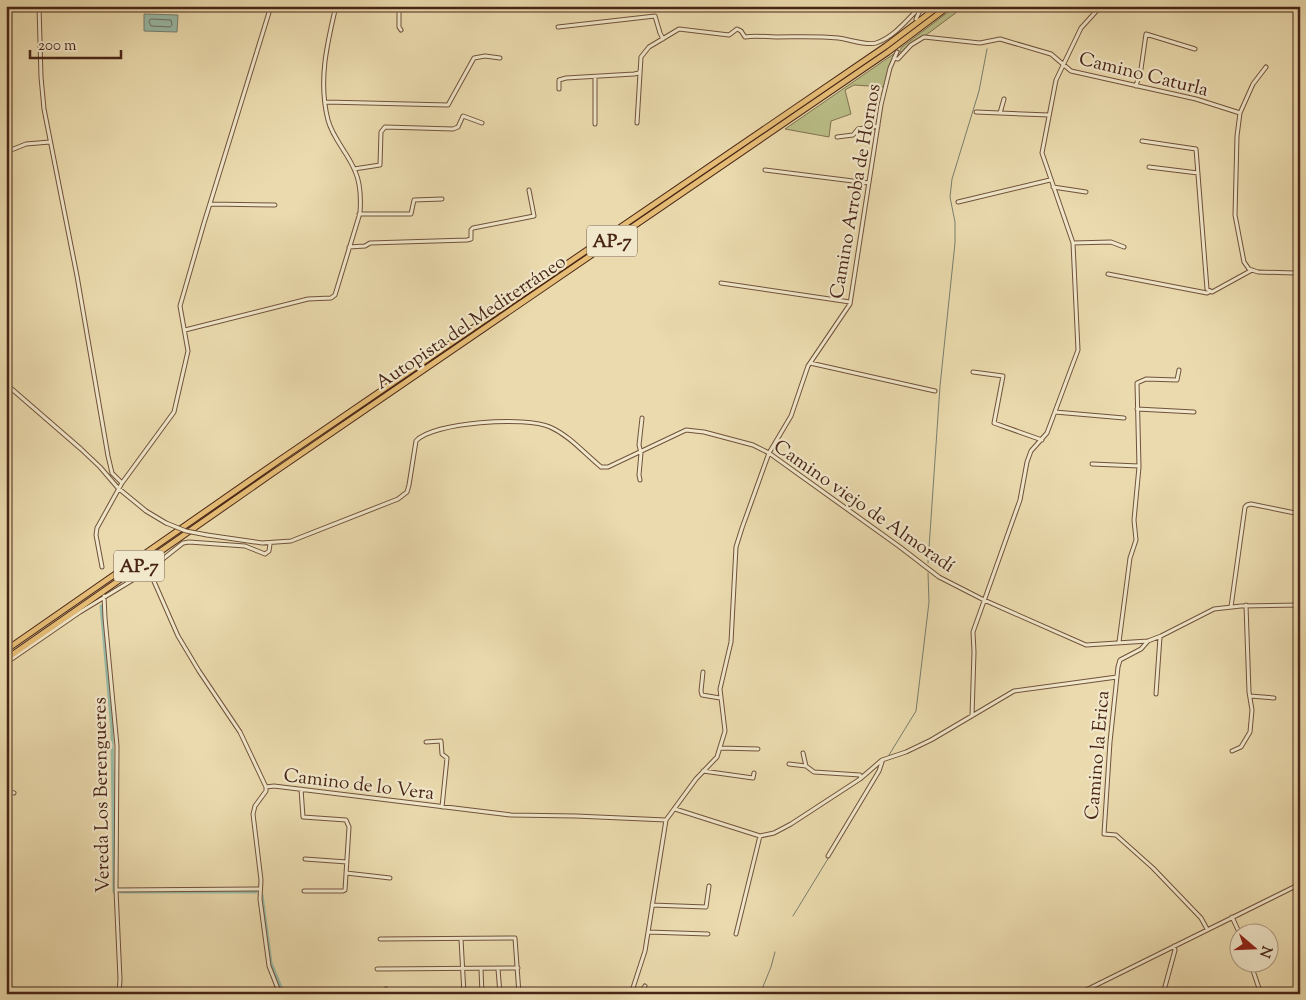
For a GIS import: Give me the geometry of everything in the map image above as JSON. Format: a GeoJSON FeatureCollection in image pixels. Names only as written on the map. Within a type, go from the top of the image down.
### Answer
{"type":"FeatureCollection","features":[{"type":"Feature","properties":{"kind":"highway","name":"Autopista del Mediterráneo"},"geometry":{"type":"LineString","coordinates":[[6,650],[297,448],[886,46],[939,6]]}},
{"type":"Feature","properties":{"kind":"highway","name":"Autopista del Mediterráneo"},"geometry":{"type":"LineString","coordinates":[[6,659],[888,52],[950,6]]}},
{"type":"Feature","properties":{"kind":"street"},"geometry":{"type":"LineString","coordinates":[[39,6],[44,109],[77,276],[108,456],[112,473],[122,483]]}},
{"type":"Feature","properties":{"kind":"street"},"geometry":{"type":"LineString","coordinates":[[102,567],[96,535],[97,528],[118,488],[174,412],[188,351],[180,306],[271,6]]}},
{"type":"Feature","properties":{"kind":"street"},"geometry":{"type":"LineString","coordinates":[[185,330],[308,300],[331,298],[336,295],[359,214],[361,200],[360,188],[354,169],[328,120],[323,79],[325,53],[336,6]]}},
{"type":"Feature","properties":{"kind":"street"},"geometry":{"type":"LineString","coordinates":[[399,6],[399,27],[401,30]]}},
{"type":"Feature","properties":{"kind":"street"},"geometry":{"type":"LineString","coordinates":[[916,19],[921,6]]}},
{"type":"Feature","properties":{"kind":"street"},"geometry":{"type":"LineString","coordinates":[[637,123],[641,57],[649,47],[679,29],[729,35],[737,29],[745,37],[761,35],[838,38],[873,44],[904,24],[921,6]]}},
{"type":"Feature","properties":{"kind":"street"},"geometry":{"type":"LineString","coordinates":[[972,716],[973,632],[1020,500],[1026,462],[1031,451],[1047,433],[1078,350],[1073,243],[1042,153],[1056,80],[1080,28],[1101,6]]}},
{"type":"Feature","properties":{"kind":"street"},"geometry":{"type":"LineString","coordinates":[[558,27],[655,16],[663,39]]}},
{"type":"Feature","properties":{"kind":"street"},"geometry":{"type":"LineString","coordinates":[[1136,86],[1146,34],[1195,48]]}},
{"type":"Feature","properties":{"kind":"street","name":"Camino Caturla"},"geometry":{"type":"LineString","coordinates":[[894,58],[899,58],[911,45],[924,37],[980,43],[1000,39],[1051,54],[1070,71],[1196,98],[1240,113]]}},
{"type":"Feature","properties":{"kind":"street","name":"Camino Arroba de Hornos"},"geometry":{"type":"LineString","coordinates":[[631,994],[645,951],[666,820],[703,771],[717,757],[726,732],[720,698],[721,682],[730,642],[736,547],[742,528],[769,453],[791,416],[810,362],[850,302],[881,105],[888,75],[897,52]]}},
{"type":"Feature","properties":{"kind":"street"},"geometry":{"type":"LineString","coordinates":[[326,102],[448,104],[474,58],[485,56],[500,58]]}},
{"type":"Feature","properties":{"kind":"street"},"geometry":{"type":"LineString","coordinates":[[1266,67],[1253,84],[1240,113],[1237,136],[1235,215],[1244,262],[1249,269],[1295,273],[1300,270]]}},
{"type":"Feature","properties":{"kind":"street"},"geometry":{"type":"LineString","coordinates":[[560,88],[559,80],[634,74],[640,73],[641,70]]}},
{"type":"Feature","properties":{"kind":"street"},"geometry":{"type":"LineString","coordinates":[[595,124],[596,77]]}},
{"type":"Feature","properties":{"kind":"street"},"geometry":{"type":"LineString","coordinates":[[1000,113],[1004,99]]}},
{"type":"Feature","properties":{"kind":"street"},"geometry":{"type":"LineString","coordinates":[[976,112],[1049,115]]}},
{"type":"Feature","properties":{"kind":"street"},"geometry":{"type":"LineString","coordinates":[[354,169],[380,165],[381,132],[385,127],[454,128],[458,127],[463,116],[482,123]]}},
{"type":"Feature","properties":{"kind":"street"},"geometry":{"type":"LineString","coordinates":[[837,137],[853,134],[858,129],[878,126]]}},
{"type":"Feature","properties":{"kind":"street"},"geometry":{"type":"LineString","coordinates":[[1142,141],[1196,149],[1207,289],[1209,292]]}},
{"type":"Feature","properties":{"kind":"street"},"geometry":{"type":"LineString","coordinates":[[6,152],[26,144],[50,142]]}},
{"type":"Feature","properties":{"kind":"street"},"geometry":{"type":"LineString","coordinates":[[1149,167],[1198,173]]}},
{"type":"Feature","properties":{"kind":"street"},"geometry":{"type":"LineString","coordinates":[[765,170],[869,183]]}},
{"type":"Feature","properties":{"kind":"street"},"geometry":{"type":"LineString","coordinates":[[958,202],[1050,180]]}},
{"type":"Feature","properties":{"kind":"street"},"geometry":{"type":"LineString","coordinates":[[1053,187],[1086,192]]}},
{"type":"Feature","properties":{"kind":"street"},"geometry":{"type":"LineString","coordinates":[[349,247],[366,246],[370,243],[471,239],[471,230],[473,228],[534,216],[529,190]]}},
{"type":"Feature","properties":{"kind":"street"},"geometry":{"type":"LineString","coordinates":[[359,214],[411,214],[414,200],[442,199]]}},
{"type":"Feature","properties":{"kind":"street"},"geometry":{"type":"LineString","coordinates":[[210,204],[275,205]]}},
{"type":"Feature","properties":{"kind":"street"},"geometry":{"type":"LineString","coordinates":[[1073,243],[1111,242],[1124,246]]}},
{"type":"Feature","properties":{"kind":"street"},"geometry":{"type":"LineString","coordinates":[[1108,274],[1207,293],[1220,289],[1253,270]]}},
{"type":"Feature","properties":{"kind":"street"},"geometry":{"type":"LineString","coordinates":[[721,283],[850,302]]}},
{"type":"Feature","properties":{"kind":"street"},"geometry":{"type":"LineString","coordinates":[[810,362],[935,390]]}},
{"type":"Feature","properties":{"kind":"street"},"geometry":{"type":"LineString","coordinates":[[1120,642],[1130,558],[1136,540],[1134,520],[1139,466],[1137,383],[1146,379],[1177,380],[1179,370]]}},
{"type":"Feature","properties":{"kind":"street"},"geometry":{"type":"LineString","coordinates":[[973,372],[1003,376],[994,423],[1042,440]]}},
{"type":"Feature","properties":{"kind":"street","name":"Camino viejo de Almoradí"},"geometry":{"type":"LineString","coordinates":[[6,384],[100,467],[118,488],[146,511],[166,523],[186,531],[207,535],[270,544],[291,541],[403,496],[407,492],[409,485],[416,441],[424,435],[456,425],[502,422],[542,424],[551,427],[571,440],[600,467],[608,467],[686,430],[704,432],[754,445],[769,453],[900,546],[939,577],[984,600],[1086,645],[1148,641],[1160,637],[1214,609],[1246,606],[1300,605]]}},
{"type":"Feature","properties":{"kind":"street"},"geometry":{"type":"LineString","coordinates":[[1137,409],[1194,412]]}},
{"type":"Feature","properties":{"kind":"street"},"geometry":{"type":"LineString","coordinates":[[1055,412],[1124,418]]}},
{"type":"Feature","properties":{"kind":"street"},"geometry":{"type":"LineString","coordinates":[[640,480],[641,451],[639,445],[642,418]]}},
{"type":"Feature","properties":{"kind":"street"},"geometry":{"type":"LineString","coordinates":[[1092,464],[1139,466]]}},
{"type":"Feature","properties":{"kind":"street"},"geometry":{"type":"LineString","coordinates":[[1231,607],[1245,507],[1251,504],[1300,514]]}},
{"type":"Feature","properties":{"kind":"street"},"geometry":{"type":"LineString","coordinates":[[6,663],[104,596],[149,570],[183,543],[246,546],[265,554],[269,551],[270,544]]}},
{"type":"Feature","properties":{"kind":"street","name":"Camino de lo Vera"},"geometry":{"type":"LineString","coordinates":[[149,570],[178,636],[203,678],[240,732],[266,787],[274,786],[511,815],[666,820]]}},
{"type":"Feature","properties":{"kind":"street","name":"Vereda Los Berengueres"},"geometry":{"type":"LineString","coordinates":[[104,596],[117,746],[116,890],[119,994]]}},
{"type":"Feature","properties":{"kind":"street"},"geometry":{"type":"LineString","coordinates":[[1232,751],[1241,747],[1250,732],[1252,710],[1246,606]]}},
{"type":"Feature","properties":{"kind":"street"},"geometry":{"type":"LineString","coordinates":[[1156,694],[1160,637]]}},
{"type":"Feature","properties":{"kind":"street","name":"Camino la Erica"},"geometry":{"type":"LineString","coordinates":[[1148,641],[1141,649],[1120,660],[1110,742],[1104,834],[1116,835],[1153,868],[1201,918],[1208,929]]}},
{"type":"Feature","properties":{"kind":"street"},"geometry":{"type":"LineString","coordinates":[[703,672],[702,695],[720,698]]}},
{"type":"Feature","properties":{"kind":"street"},"geometry":{"type":"LineString","coordinates":[[675,809],[760,836],[774,833],[861,778],[882,760],[906,752],[931,740],[1014,691],[1117,678]]}},
{"type":"Feature","properties":{"kind":"street"},"geometry":{"type":"LineString","coordinates":[[1250,696],[1274,698]]}},
{"type":"Feature","properties":{"kind":"street"},"geometry":{"type":"LineString","coordinates":[[426,742],[441,741],[442,754],[446,758],[442,807]]}},
{"type":"Feature","properties":{"kind":"street"},"geometry":{"type":"LineString","coordinates":[[720,748],[758,749]]}},
{"type":"Feature","properties":{"kind":"street"},"geometry":{"type":"LineString","coordinates":[[803,753],[806,766]]}},
{"type":"Feature","properties":{"kind":"street"},"geometry":{"type":"LineString","coordinates":[[828,856],[879,771],[882,760]]}},
{"type":"Feature","properties":{"kind":"street"},"geometry":{"type":"LineString","coordinates":[[789,764],[806,766],[814,772],[860,775],[861,778]]}},
{"type":"Feature","properties":{"kind":"street"},"geometry":{"type":"LineString","coordinates":[[703,771],[753,778],[754,773]]}},
{"type":"Feature","properties":{"kind":"street"},"geometry":{"type":"LineString","coordinates":[[266,787],[266,791],[255,806],[253,814],[269,966],[280,994]]}},
{"type":"Feature","properties":{"kind":"street"},"geometry":{"type":"LineString","coordinates":[[300,789],[302,817],[346,820],[348,823],[345,890],[304,892]]}},
{"type":"Feature","properties":{"kind":"street"},"geometry":{"type":"LineString","coordinates":[[6,790],[14,793]]}},
{"type":"Feature","properties":{"kind":"street"},"geometry":{"type":"LineString","coordinates":[[736,934],[760,836]]}},
{"type":"Feature","properties":{"kind":"street"},"geometry":{"type":"LineString","coordinates":[[305,859],[347,862]]}},
{"type":"Feature","properties":{"kind":"street"},"geometry":{"type":"LineString","coordinates":[[346,874],[390,878]]}},
{"type":"Feature","properties":{"kind":"street"},"geometry":{"type":"LineString","coordinates":[[1078,994],[1300,884]]}},
{"type":"Feature","properties":{"kind":"street"},"geometry":{"type":"LineString","coordinates":[[652,905],[706,907],[708,886]]}},
{"type":"Feature","properties":{"kind":"street"},"geometry":{"type":"LineString","coordinates":[[116,890],[260,889]]}},
{"type":"Feature","properties":{"kind":"street"},"geometry":{"type":"LineString","coordinates":[[1232,917],[1234,922]]}},
{"type":"Feature","properties":{"kind":"street"},"geometry":{"type":"LineString","coordinates":[[648,932],[708,934]]}},
{"type":"Feature","properties":{"kind":"street"},"geometry":{"type":"LineString","coordinates":[[380,939],[515,938],[519,994]]}},
{"type":"Feature","properties":{"kind":"street"},"geometry":{"type":"LineString","coordinates":[[461,939],[464,994]]}},
{"type":"Feature","properties":{"kind":"street"},"geometry":{"type":"LineString","coordinates":[[1163,994],[1175,950],[1174,946]]}},
{"type":"Feature","properties":{"kind":"street"},"geometry":{"type":"LineString","coordinates":[[376,969],[518,968]]}},
{"type":"Feature","properties":{"kind":"street"},"geometry":{"type":"LineString","coordinates":[[481,969],[482,994]]}},
{"type":"Feature","properties":{"kind":"street"},"geometry":{"type":"LineString","coordinates":[[498,969],[500,994]]}},
{"type":"Feature","properties":{"kind":"street"},"geometry":{"type":"LineString","coordinates":[[1253,972],[1261,994]]}},
{"type":"Feature","properties":{"kind":"street"},"geometry":{"type":"LineString","coordinates":[[640,994],[645,986]]}},
{"type":"Feature","properties":{"kind":"street"},"geometry":{"type":"LineString","coordinates":[[386,989],[389,994]]}},
{"type":"Feature","properties":{"kind":"green space"},"geometry":{"type":"Polygon","coordinates":[[[956,6],[965,6],[926,35],[907,46],[902,52],[899,52],[902,47],[956,6]]]}},
{"type":"Feature","properties":{"kind":"green space"},"geometry":{"type":"Polygon","coordinates":[[[895,53],[884,87],[854,85],[845,90],[851,114],[831,121],[829,137],[785,129],[895,53]]]}},
{"type":"Feature","properties":{"kind":"water"},"geometry":{"type":"Polygon","coordinates":[[[144,14],[178,15],[177,32],[144,31],[144,14]]]}},
{"type":"Feature","properties":{"kind":"waterway"},"geometry":{"type":"LineString","coordinates":[[928,563],[940,386],[955,243],[955,222],[950,197],[952,179],[979,91],[987,49]]}},
{"type":"Feature","properties":{"kind":"waterway"},"geometry":{"type":"LineString","coordinates":[[889,755],[916,711],[929,602],[928,573]]}},
{"type":"Feature","properties":{"kind":"waterway"},"geometry":{"type":"LineString","coordinates":[[101,606],[112,730],[114,892]]}},
{"type":"Feature","properties":{"kind":"waterway"},"geometry":{"type":"LineString","coordinates":[[793,916],[829,857]]}},
{"type":"Feature","properties":{"kind":"waterway"},"geometry":{"type":"LineString","coordinates":[[121,892],[256,892]]}},
{"type":"Feature","properties":{"kind":"waterway"},"geometry":{"type":"LineString","coordinates":[[262,895],[271,963],[284,994]]}},
{"type":"Feature","properties":{"kind":"waterway"},"geometry":{"type":"LineString","coordinates":[[760,994],[775,952]]}},
{"type":"Feature","properties":{"kind":"tunnel"},"geometry":{"type":"LineString","coordinates":[[897,52],[903,42]]}}]}
